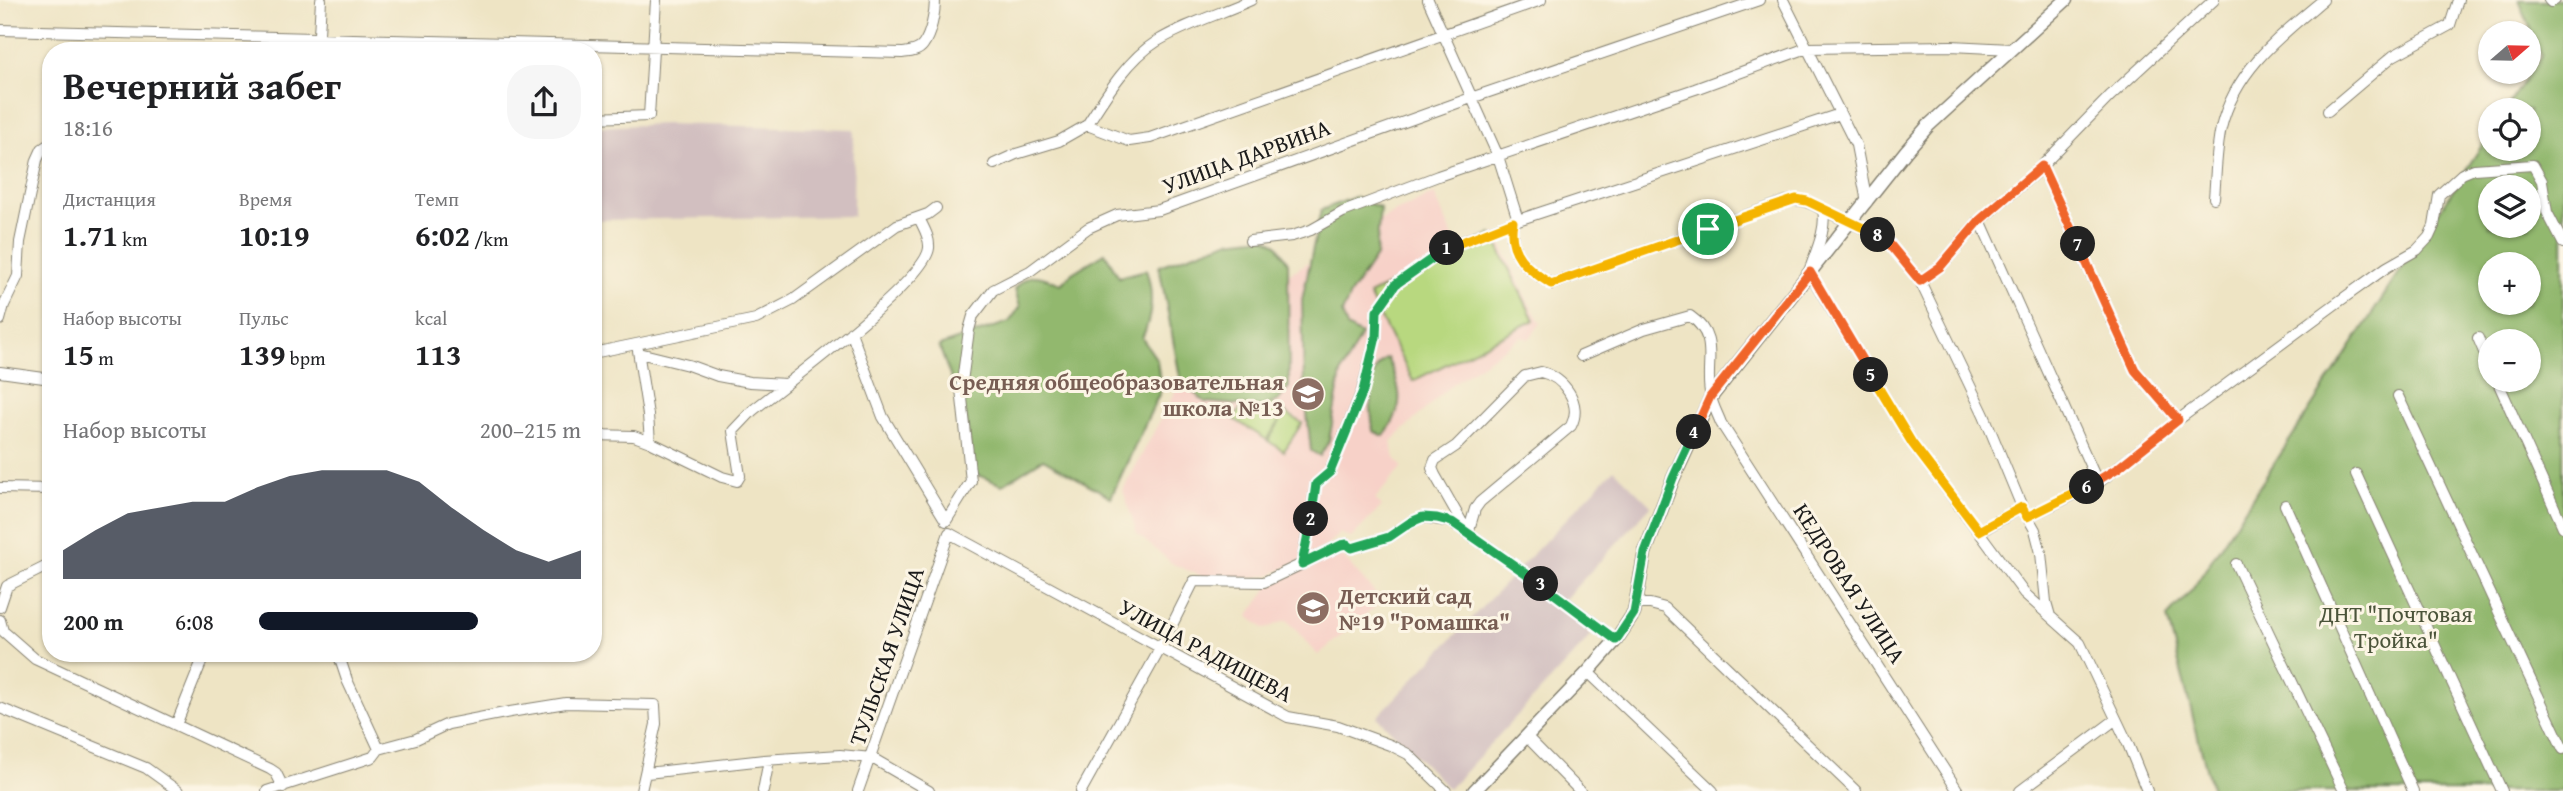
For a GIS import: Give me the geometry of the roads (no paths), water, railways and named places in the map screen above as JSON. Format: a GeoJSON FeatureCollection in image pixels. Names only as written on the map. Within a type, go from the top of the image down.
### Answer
{"type":"FeatureCollection","features":[{"type":"Feature","properties":{"kind":"street"},"geometry":{"type":"LineString","coordinates":[[319,42],[321,0]]}},
{"type":"Feature","properties":{"kind":"street"},"geometry":{"type":"LineString","coordinates":[[602,118],[649,116],[656,0]]}},
{"type":"Feature","properties":{"kind":"street"},"geometry":{"type":"LineString","coordinates":[[602,44],[916,51],[923,45],[935,12],[934,0]]}},
{"type":"Feature","properties":{"kind":"street"},"geometry":{"type":"LineString","coordinates":[[994,164],[1059,141],[1087,125],[1125,72],[1154,43],[1251,0]]}},
{"type":"Feature","properties":{"kind":"street"},"geometry":{"type":"LineString","coordinates":[[1428,0],[1498,156],[1516,221],[1510,233],[1521,261],[1529,271],[1551,284],[1796,199],[1807,201],[1852,221],[1888,242],[1920,281],[2035,530],[2050,616]]}},
{"type":"Feature","properties":{"kind":"street","name":"УЛИЦА ДАРВИНА"},"geometry":{"type":"LineString","coordinates":[[1087,125],[1129,141],[1150,138],[1541,0]]}},
{"type":"Feature","properties":{"kind":"street","name":"УЛИЦА ДАРВИНА"},"geometry":{"type":"LineString","coordinates":[[851,332],[883,417],[946,521],[971,481],[961,389],[973,316],[993,290],[1030,271],[1088,228],[1117,215],[1159,210],[1471,98],[1759,0]]}},
{"type":"Feature","properties":{"kind":"street"},"geometry":{"type":"LineString","coordinates":[[1783,0],[1856,145],[1867,202]]}},
{"type":"Feature","properties":{"kind":"street"},"geometry":{"type":"LineString","coordinates":[[1474,791],[1588,672],[1616,640],[1634,613],[1645,552],[1673,478],[1710,397],[1921,134],[2066,0]]}},
{"type":"Feature","properties":{"kind":"street"},"geometry":{"type":"LineString","coordinates":[[1920,281],[1940,267],[1980,220],[2042,166],[2110,96],[2214,0]]}},
{"type":"Feature","properties":{"kind":"street"},"geometry":{"type":"LineString","coordinates":[[2214,198],[2221,128],[2244,75],[2270,45],[2323,0]]}},
{"type":"Feature","properties":{"kind":"street"},"geometry":{"type":"LineString","coordinates":[[2328,111],[2393,56],[2450,25],[2458,0]]}},
{"type":"Feature","properties":{"kind":"street"},"geometry":{"type":"LineString","coordinates":[[2549,0],[2555,0]]}},
{"type":"Feature","properties":{"kind":"street"},"geometry":{"type":"LineString","coordinates":[[0,30],[528,42]]}},
{"type":"Feature","properties":{"kind":"street"},"geometry":{"type":"LineString","coordinates":[[1250,241],[1292,236],[1311,230],[1343,212],[1807,48],[1951,46],[2011,49]]}},
{"type":"Feature","properties":{"kind":"street"},"geometry":{"type":"LineString","coordinates":[[1302,564],[1316,484],[1330,472],[1363,391],[1376,337],[1377,311],[1396,284],[1450,246],[1516,221],[1840,114]]}},
{"type":"Feature","properties":{"kind":"street"},"geometry":{"type":"LineString","coordinates":[[0,320],[18,276],[20,242],[37,160],[42,149]]}},
{"type":"Feature","properties":{"kind":"street"},"geometry":{"type":"LineString","coordinates":[[1979,531],[2098,482],[2334,305],[2387,267],[2417,250],[2429,237],[2434,226],[2439,195],[2450,183],[2474,169],[2533,165],[2542,181],[2549,218],[2563,243]]}},
{"type":"Feature","properties":{"kind":"street"},"geometry":{"type":"LineString","coordinates":[[2042,166],[2135,370],[2178,420]]}},
{"type":"Feature","properties":{"kind":"street"},"geometry":{"type":"LineString","coordinates":[[602,352],[638,349],[756,319],[793,300],[897,225],[919,218],[936,208]]}},
{"type":"Feature","properties":{"kind":"street"},"geometry":{"type":"LineString","coordinates":[[1823,210],[1825,219],[1810,272],[1912,443],[2024,593],[2080,643],[2147,791]]}},
{"type":"Feature","properties":{"kind":"street"},"geometry":{"type":"LineString","coordinates":[[602,435],[634,436],[722,477],[737,481],[740,476],[733,430],[752,411],[900,291],[922,266],[929,248],[926,231],[919,218]]}},
{"type":"Feature","properties":{"kind":"street"},"geometry":{"type":"LineString","coordinates":[[1980,220],[2098,482]]}},
{"type":"Feature","properties":{"kind":"street"},"geometry":{"type":"LineString","coordinates":[[1581,356],[1644,329],[1690,316],[1703,327],[1710,346],[1710,397]]}},
{"type":"Feature","properties":{"kind":"street"},"geometry":{"type":"LineString","coordinates":[[638,349],[718,376],[786,384]]}},
{"type":"Feature","properties":{"kind":"street"},"geometry":{"type":"LineString","coordinates":[[638,349],[650,442]]}},
{"type":"Feature","properties":{"kind":"street"},"geometry":{"type":"LineString","coordinates":[[0,372],[42,378]]}},
{"type":"Feature","properties":{"kind":"street"},"geometry":{"type":"LineString","coordinates":[[1549,373],[1567,389],[1573,400],[1576,409],[1571,426],[1480,502],[1475,509],[1468,533],[1435,475],[1432,468],[1436,460],[1456,446],[1525,376],[1549,373]]}},
{"type":"Feature","properties":{"kind":"street"},"geometry":{"type":"LineString","coordinates":[[2502,392],[2563,527]]}},
{"type":"Feature","properties":{"kind":"street"},"geometry":{"type":"LineString","coordinates":[[2398,396],[2563,749]]}},
{"type":"Feature","properties":{"kind":"street","name":"КЕДРОВАЯ УЛИЦА"},"geometry":{"type":"LineString","coordinates":[[1710,397],[1721,423],[1958,791]]}},
{"type":"Feature","properties":{"kind":"street"},"geometry":{"type":"LineString","coordinates":[[602,430],[612,435]]}},
{"type":"Feature","properties":{"kind":"street"},"geometry":{"type":"LineString","coordinates":[[2356,474],[2502,791]]}},
{"type":"Feature","properties":{"kind":"street"},"geometry":{"type":"LineString","coordinates":[[0,488],[42,489]]}},
{"type":"Feature","properties":{"kind":"street"},"geometry":{"type":"LineString","coordinates":[[2285,505],[2413,791]]}},
{"type":"Feature","properties":{"kind":"street"},"geometry":{"type":"LineString","coordinates":[[1081,791],[1160,649],[1194,581],[1264,582],[1341,545],[1347,544],[1352,548],[1389,537],[1423,517],[1452,522],[1616,640]]}},
{"type":"Feature","properties":{"kind":"street","name":"УЛИЦА РАДИЩЕВА"},"geometry":{"type":"LineString","coordinates":[[949,533],[1288,717],[1338,726],[1408,754],[1446,791]]}},
{"type":"Feature","properties":{"kind":"street","name":"ТУЛЬСКАЯ УЛИЦА"},"geometry":{"type":"LineString","coordinates":[[858,791],[872,758],[949,533]]}},
{"type":"Feature","properties":{"kind":"street"},"geometry":{"type":"LineString","coordinates":[[2236,564],[2344,791]]}},
{"type":"Feature","properties":{"kind":"street"},"geometry":{"type":"LineString","coordinates":[[0,607],[7,586],[42,568]]}},
{"type":"Feature","properties":{"kind":"street"},"geometry":{"type":"LineString","coordinates":[[1636,604],[1665,607],[1856,791]]}},
{"type":"Feature","properties":{"kind":"street"},"geometry":{"type":"LineString","coordinates":[[0,620],[3,631],[35,659],[270,769],[276,773],[283,787]]}},
{"type":"Feature","properties":{"kind":"street"},"geometry":{"type":"LineString","coordinates":[[176,725],[201,662]]}},
{"type":"Feature","properties":{"kind":"street"},"geometry":{"type":"LineString","coordinates":[[341,662],[379,748]]}},
{"type":"Feature","properties":{"kind":"street"},"geometry":{"type":"LineString","coordinates":[[1588,672],[1713,791]]}},
{"type":"Feature","properties":{"kind":"street"},"geometry":{"type":"LineString","coordinates":[[267,791],[373,757],[379,748],[416,739],[449,724],[566,703],[655,705],[656,724],[642,791]]}},
{"type":"Feature","properties":{"kind":"street"},"geometry":{"type":"LineString","coordinates":[[0,708],[146,768],[170,788],[178,791]]}},
{"type":"Feature","properties":{"kind":"street"},"geometry":{"type":"LineString","coordinates":[[2020,791],[2115,720]]}},
{"type":"Feature","properties":{"kind":"street"},"geometry":{"type":"LineString","coordinates":[[1527,737],[1580,791]]}},
{"type":"Feature","properties":{"kind":"street"},"geometry":{"type":"LineString","coordinates":[[647,773],[840,755],[872,758],[929,791]]}},
{"type":"Feature","properties":{"kind":"street"},"geometry":{"type":"LineString","coordinates":[[764,791],[769,760]]}},
{"type":"Feature","properties":{"kind":"place","name":"Средняя общеобразовательная школа №13"},"geometry":{"type":"Point","coordinates":[1308,394]}},
{"type":"Feature","properties":{"kind":"place","name":"Детский сад №19 \"Ромашка\""},"geometry":{"type":"Point","coordinates":[1313,608]}},
{"type":"Feature","properties":{"kind":"park label","name":"ДНТ \"Почтовая Тройка\""},"geometry":{"type":"Point","coordinates":[2396,626]}}]}
